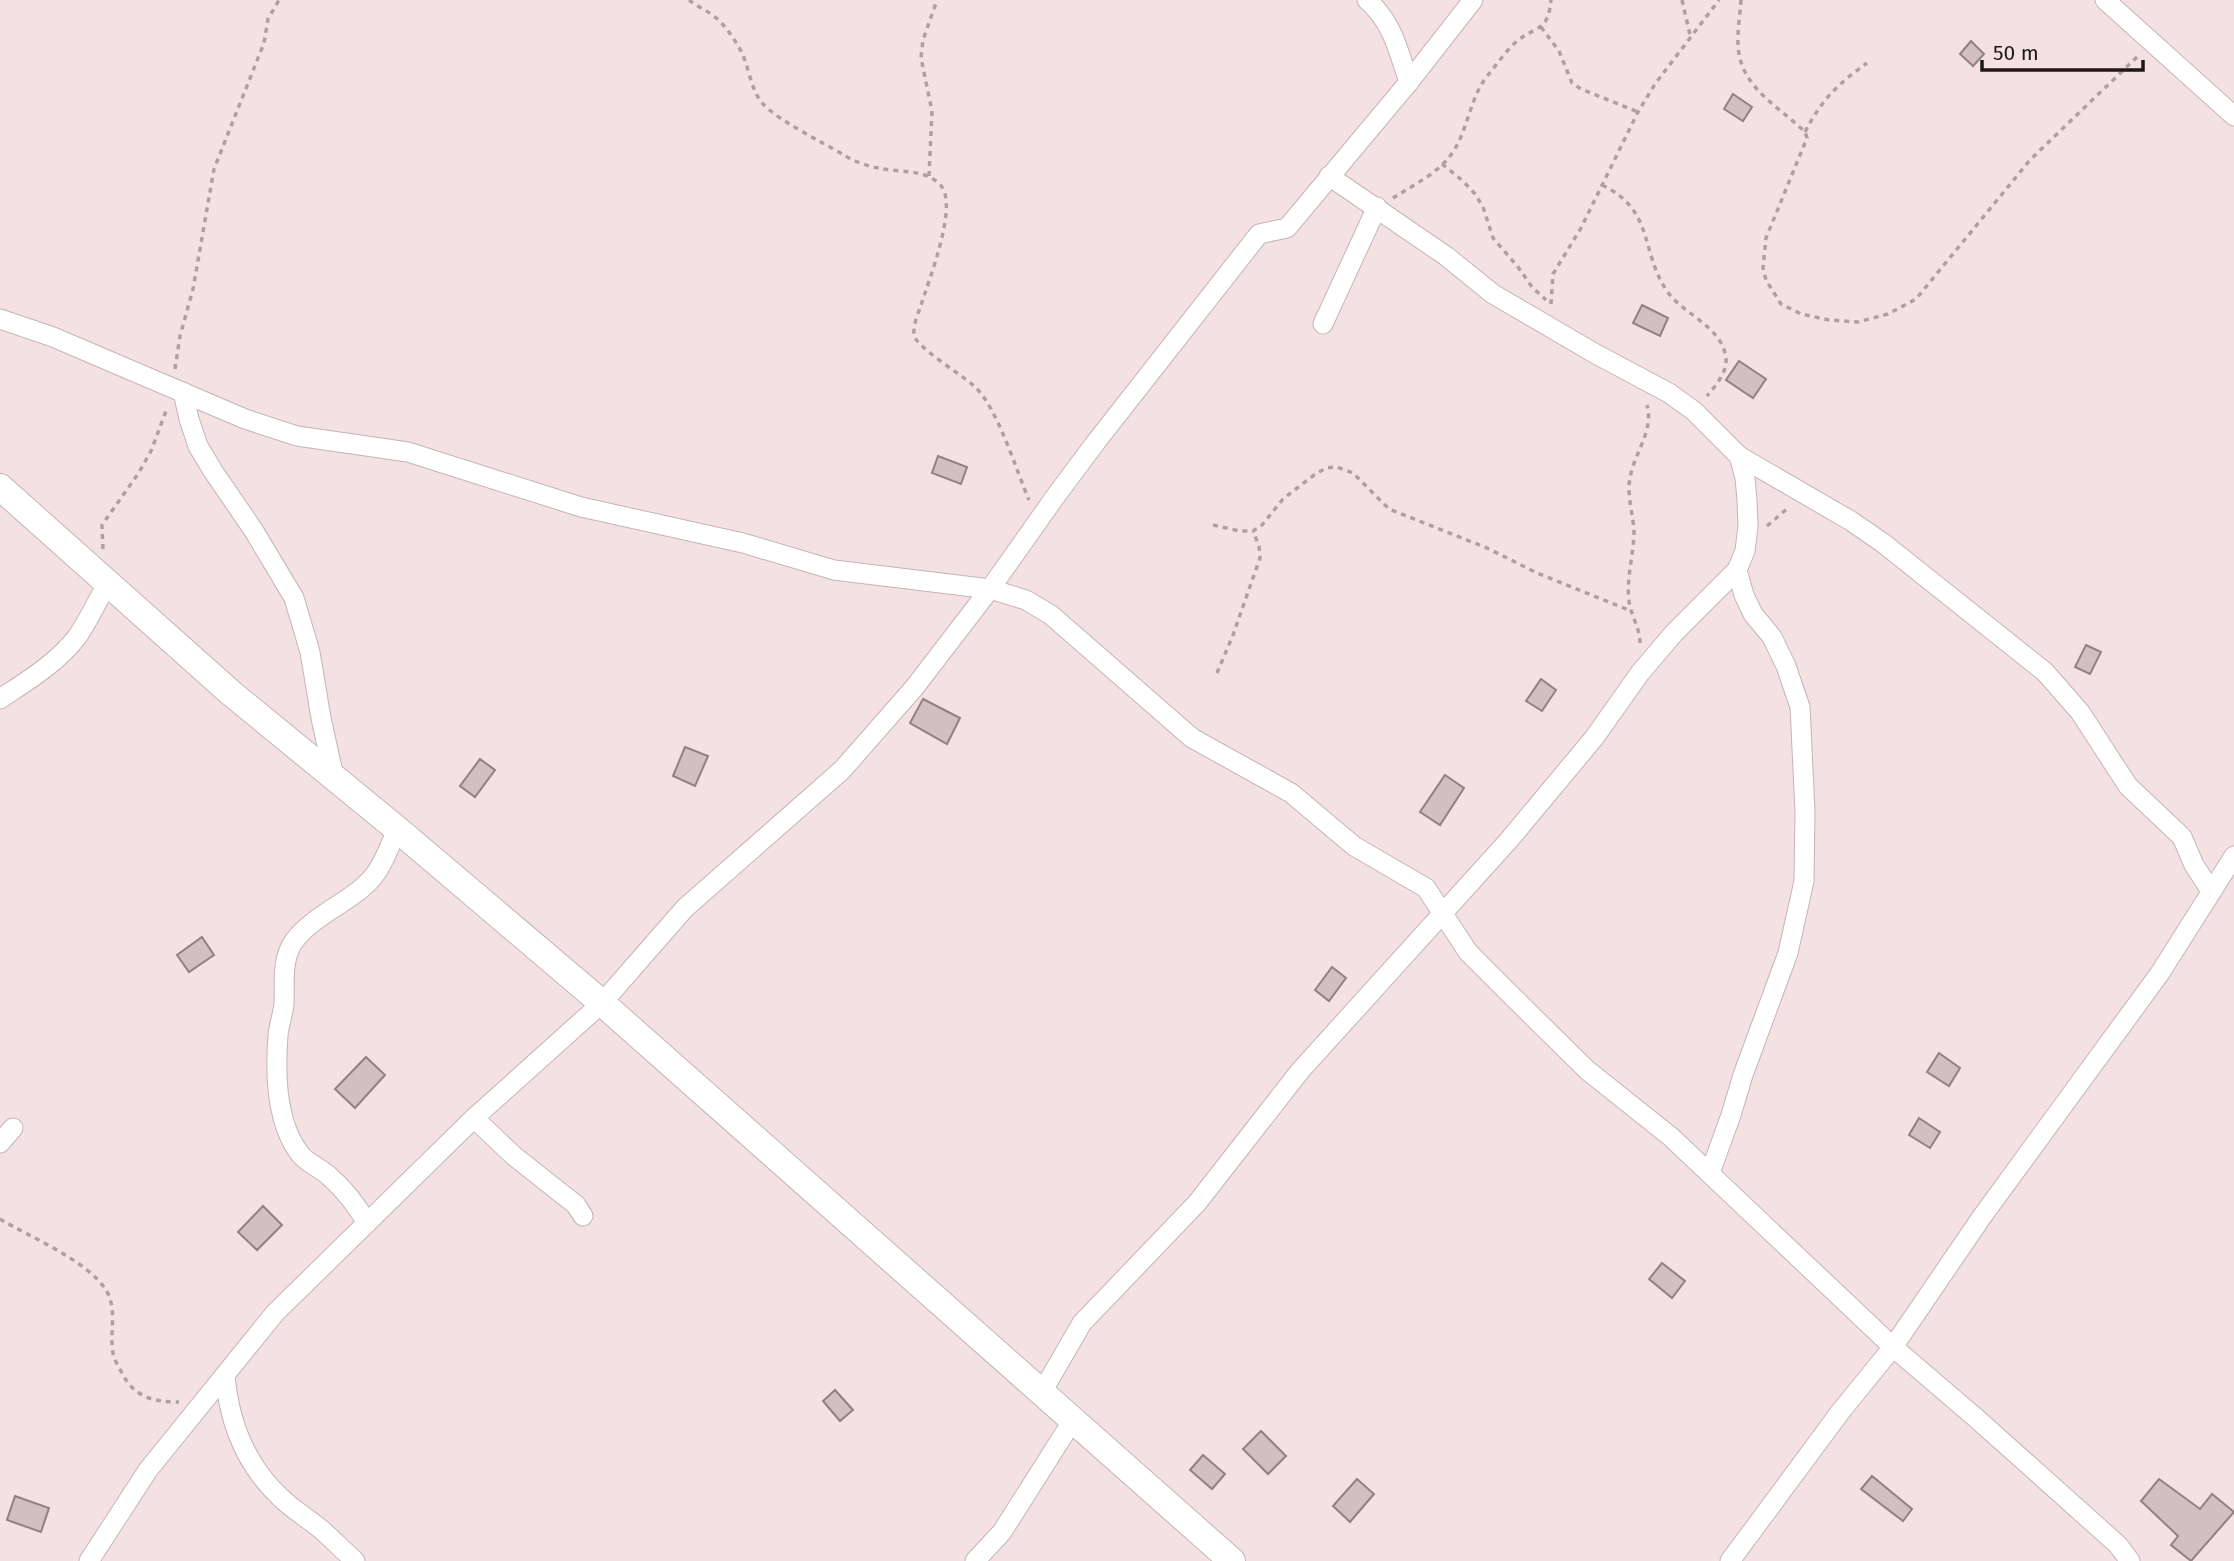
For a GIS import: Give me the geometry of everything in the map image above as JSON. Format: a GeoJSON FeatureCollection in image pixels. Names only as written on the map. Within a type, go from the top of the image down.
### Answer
{"type":"FeatureCollection","features":[{"type":"Feature","properties":{"kind":"main road"},"geometry":{"type":"LineString","coordinates":[[0,487],[231,693],[602,1003],[1232,1561]]}},
{"type":"Feature","properties":{"kind":"street"},"geometry":{"type":"LineString","coordinates":[[1367,0],[1380,11],[1391,30],[1409,82]]}},
{"type":"Feature","properties":{"kind":"street"},"geometry":{"type":"LineString","coordinates":[[89,1561],[148,1470],[275,1313],[474,1118],[602,1003],[685,908],[842,770],[914,688],[990,589],[1096,442],[1259,234],[1287,228],[1474,0]]}},
{"type":"Feature","properties":{"kind":"street"},"geometry":{"type":"LineString","coordinates":[[2105,0],[2234,116]]}},
{"type":"Feature","properties":{"kind":"street"},"geometry":{"type":"LineString","coordinates":[[1329,176],[1446,256],[1493,294],[1669,393],[1694,411],[1740,456],[1810,496],[1883,543],[2045,672],[2080,712],[2128,786],[2182,837],[2194,865],[2211,891]]}},
{"type":"Feature","properties":{"kind":"street"},"geometry":{"type":"LineString","coordinates":[[1323,324],[1377,207]]}},
{"type":"Feature","properties":{"kind":"street"},"geometry":{"type":"LineString","coordinates":[[0,318],[53,337],[245,419],[297,436],[408,452],[581,507],[755,546],[834,570],[990,589],[1026,600],[1051,615],[1192,738],[1291,793],[1354,846],[1426,888],[1468,952],[1587,1070],[1671,1137],[1893,1347],[2118,1545],[2130,1561]]}},
{"type":"Feature","properties":{"kind":"street"},"geometry":{"type":"LineString","coordinates":[[178,390],[198,446],[274,562],[294,598],[310,652],[320,718],[334,777]]}},
{"type":"Feature","properties":{"kind":"street"},"geometry":{"type":"LineString","coordinates":[[1042,1392],[1082,1323],[1197,1203],[1300,1071],[1509,840],[1674,633],[1737,570],[1745,551],[1748,526],[1745,478],[1740,456]]}},
{"type":"Feature","properties":{"kind":"street"},"geometry":{"type":"LineString","coordinates":[[1710,1173],[1788,953],[1804,881],[1805,811],[1800,707],[1786,666],[1772,637],[1753,614],[1737,570]]}},
{"type":"Feature","properties":{"kind":"street"},"geometry":{"type":"LineString","coordinates":[[0,699],[37,674],[76,637],[102,580]]}},
{"type":"Feature","properties":{"kind":"street"},"geometry":{"type":"LineString","coordinates":[[367,1223],[343,1190],[301,1155],[292,1141],[283,1119],[279,1093],[278,1034],[284,1003],[284,966],[293,943],[320,915],[355,892],[376,873],[397,829]]}},
{"type":"Feature","properties":{"kind":"street"},"geometry":{"type":"LineString","coordinates":[[1730,1561],[1893,1347],[1981,1218],[2160,973],[2234,856]]}},
{"type":"Feature","properties":{"kind":"street"},"geometry":{"type":"LineString","coordinates":[[474,1118],[514,1156],[576,1205],[583,1216]]}},
{"type":"Feature","properties":{"kind":"street"},"geometry":{"type":"LineString","coordinates":[[225,1375],[235,1431],[259,1472],[280,1497],[355,1561]]}},
{"type":"Feature","properties":{"kind":"street"},"geometry":{"type":"LineString","coordinates":[[975,1561],[1002,1532],[1073,1420]]}},
{"type":"Feature","properties":{"kind":"path"},"geometry":{"type":"LineString","coordinates":[[102,580],[102,525],[151,451],[178,390],[180,336],[193,289],[214,169],[264,43],[268,19],[279,0]]}},
{"type":"Feature","properties":{"kind":"path"},"geometry":{"type":"LineString","coordinates":[[689,0],[725,27],[741,51],[761,102],[772,113],[847,158],[879,169],[929,176],[941,186],[947,197],[946,221],[935,266],[917,317],[915,339],[925,350],[976,388],[987,403],[1038,521]]}},
{"type":"Feature","properties":{"kind":"path"},"geometry":{"type":"LineString","coordinates":[[929,176],[932,111],[921,58],[923,40],[937,0]]}},
{"type":"Feature","properties":{"kind":"path"},"geometry":{"type":"LineString","coordinates":[[1377,207],[1443,164],[1463,137],[1474,98],[1486,77],[1517,41],[1541,27],[1547,20],[1551,0]]}},
{"type":"Feature","properties":{"kind":"path"},"geometry":{"type":"LineString","coordinates":[[1682,0],[1690,37]]}},
{"type":"Feature","properties":{"kind":"path"},"geometry":{"type":"LineString","coordinates":[[1551,304],[1553,274],[1581,228],[1638,112],[1718,0]]}},
{"type":"Feature","properties":{"kind":"path"},"geometry":{"type":"LineString","coordinates":[[1741,0],[1739,54],[1745,72],[1768,99],[1805,132]]}},
{"type":"Feature","properties":{"kind":"path"},"geometry":{"type":"LineString","coordinates":[[1541,27],[1559,51],[1572,83],[1638,112]]}},
{"type":"Feature","properties":{"kind":"path"},"geometry":{"type":"LineString","coordinates":[[1867,63],[1824,99],[1805,132],[1806,145],[1766,239],[1763,255],[1766,280],[1781,304],[1801,314],[1829,320],[1858,322],[1888,314],[1916,299],[2030,160],[2153,44]]}},
{"type":"Feature","properties":{"kind":"path"},"geometry":{"type":"LineString","coordinates":[[1443,164],[1475,194],[1483,207],[1493,238],[1556,311]]}},
{"type":"Feature","properties":{"kind":"path"},"geometry":{"type":"LineString","coordinates":[[1602,185],[1618,192],[1629,203],[1640,222],[1656,270],[1666,290],[1723,344],[1727,357],[1726,369],[1694,411]]}},
{"type":"Feature","properties":{"kind":"path"},"geometry":{"type":"LineString","coordinates":[[1635,374],[1650,416],[1632,468],[1629,486],[1634,528],[1629,599],[1640,636],[1640,673]]}},
{"type":"Feature","properties":{"kind":"path"},"geometry":{"type":"LineString","coordinates":[[1213,525],[1253,531],[1262,525],[1283,499],[1314,475],[1326,468],[1337,467],[1353,473],[1390,509],[1631,611]]}},
{"type":"Feature","properties":{"kind":"path"},"geometry":{"type":"LineString","coordinates":[[1745,551],[1778,515],[1810,496]]}},
{"type":"Feature","properties":{"kind":"path"},"geometry":{"type":"LineString","coordinates":[[1217,673],[1260,558],[1253,531]]}},
{"type":"Feature","properties":{"kind":"path"},"geometry":{"type":"LineString","coordinates":[[0,1219],[71,1259],[92,1274],[106,1290],[112,1306],[113,1355],[134,1391],[160,1402],[185,1402],[198,1407]]}},
{"type":"Feature","properties":{"kind":"building"},"geometry":{"type":"Polygon","coordinates":[[[1971,41],[1984,54],[1973,66],[1960,54],[1971,41]]]}},
{"type":"Feature","properties":{"kind":"building"},"geometry":{"type":"Polygon","coordinates":[[[1733,94],[1752,107],[1743,121],[1724,109],[1733,94]]]}},
{"type":"Feature","properties":{"kind":"building"},"geometry":{"type":"Polygon","coordinates":[[[1642,305],[1668,318],[1660,336],[1633,323],[1642,305]]]}},
{"type":"Feature","properties":{"kind":"building"},"geometry":{"type":"Polygon","coordinates":[[[1739,361],[1766,379],[1753,398],[1726,380],[1739,361]]]}},
{"type":"Feature","properties":{"kind":"building"},"geometry":{"type":"Polygon","coordinates":[[[938,456],[967,467],[961,484],[932,473],[938,456]]]}},
{"type":"Feature","properties":{"kind":"building"},"geometry":{"type":"Polygon","coordinates":[[[2086,645],[2101,652],[2090,674],[2075,667],[2086,645]]]}},
{"type":"Feature","properties":{"kind":"building"},"geometry":{"type":"Polygon","coordinates":[[[1541,679],[1556,690],[1542,711],[1526,701],[1541,679]]]}},
{"type":"Feature","properties":{"kind":"building"},"geometry":{"type":"Polygon","coordinates":[[[923,699],[960,718],[947,744],[910,723],[923,699]]]}},
{"type":"Feature","properties":{"kind":"building"},"geometry":{"type":"Polygon","coordinates":[[[685,747],[708,756],[695,786],[673,776],[685,747]]]}},
{"type":"Feature","properties":{"kind":"building"},"geometry":{"type":"Polygon","coordinates":[[[480,759],[495,770],[475,797],[460,786],[480,759]]]}},
{"type":"Feature","properties":{"kind":"building"},"geometry":{"type":"Polygon","coordinates":[[[1445,775],[1464,788],[1440,825],[1420,812],[1445,775]]]}},
{"type":"Feature","properties":{"kind":"building"},"geometry":{"type":"Polygon","coordinates":[[[202,937],[214,955],[189,972],[177,955],[202,937]]]}},
{"type":"Feature","properties":{"kind":"building"},"geometry":{"type":"Polygon","coordinates":[[[1332,967],[1346,978],[1329,1001],[1315,990],[1332,967]]]}},
{"type":"Feature","properties":{"kind":"building"},"geometry":{"type":"Polygon","coordinates":[[[1939,1053],[1960,1068],[1949,1086],[1927,1072],[1939,1053]]]}},
{"type":"Feature","properties":{"kind":"building"},"geometry":{"type":"Polygon","coordinates":[[[366,1057],[385,1075],[355,1108],[335,1089],[366,1057]]]}},
{"type":"Feature","properties":{"kind":"building"},"geometry":{"type":"Polygon","coordinates":[[[1919,1118],[1940,1132],[1930,1148],[1909,1135],[1919,1118]]]}},
{"type":"Feature","properties":{"kind":"building"},"geometry":{"type":"Polygon","coordinates":[[[263,1206],[282,1225],[257,1250],[238,1232],[263,1206]]]}},
{"type":"Feature","properties":{"kind":"building"},"geometry":{"type":"Polygon","coordinates":[[[1662,1263],[1685,1281],[1672,1298],[1649,1279],[1662,1263]]]}},
{"type":"Feature","properties":{"kind":"building"},"geometry":{"type":"Polygon","coordinates":[[[835,1390],[853,1410],[840,1421],[823,1401],[835,1390]]]}},
{"type":"Feature","properties":{"kind":"building"},"geometry":{"type":"Polygon","coordinates":[[[1261,1431],[1286,1456],[1268,1474],[1243,1449],[1261,1431]]]}},
{"type":"Feature","properties":{"kind":"building"},"geometry":{"type":"Polygon","coordinates":[[[1203,1455],[1225,1474],[1212,1489],[1190,1470],[1203,1455]]]}},
{"type":"Feature","properties":{"kind":"building"},"geometry":{"type":"Polygon","coordinates":[[[1872,1476],[1912,1509],[1903,1521],[1861,1489],[1872,1476]]]}},
{"type":"Feature","properties":{"kind":"building"},"geometry":{"type":"Polygon","coordinates":[[[1357,1479],[1374,1494],[1350,1522],[1333,1506],[1357,1479]]]}},
{"type":"Feature","properties":{"kind":"building"},"geometry":{"type":"Polygon","coordinates":[[[2159,1479],[2200,1509],[2212,1494],[2234,1512],[2191,1561],[2171,1545],[2178,1536],[2141,1501],[2159,1479]]]}},
{"type":"Feature","properties":{"kind":"building"},"geometry":{"type":"Polygon","coordinates":[[[15,1496],[49,1508],[41,1532],[7,1520],[15,1496]]]}}]}
